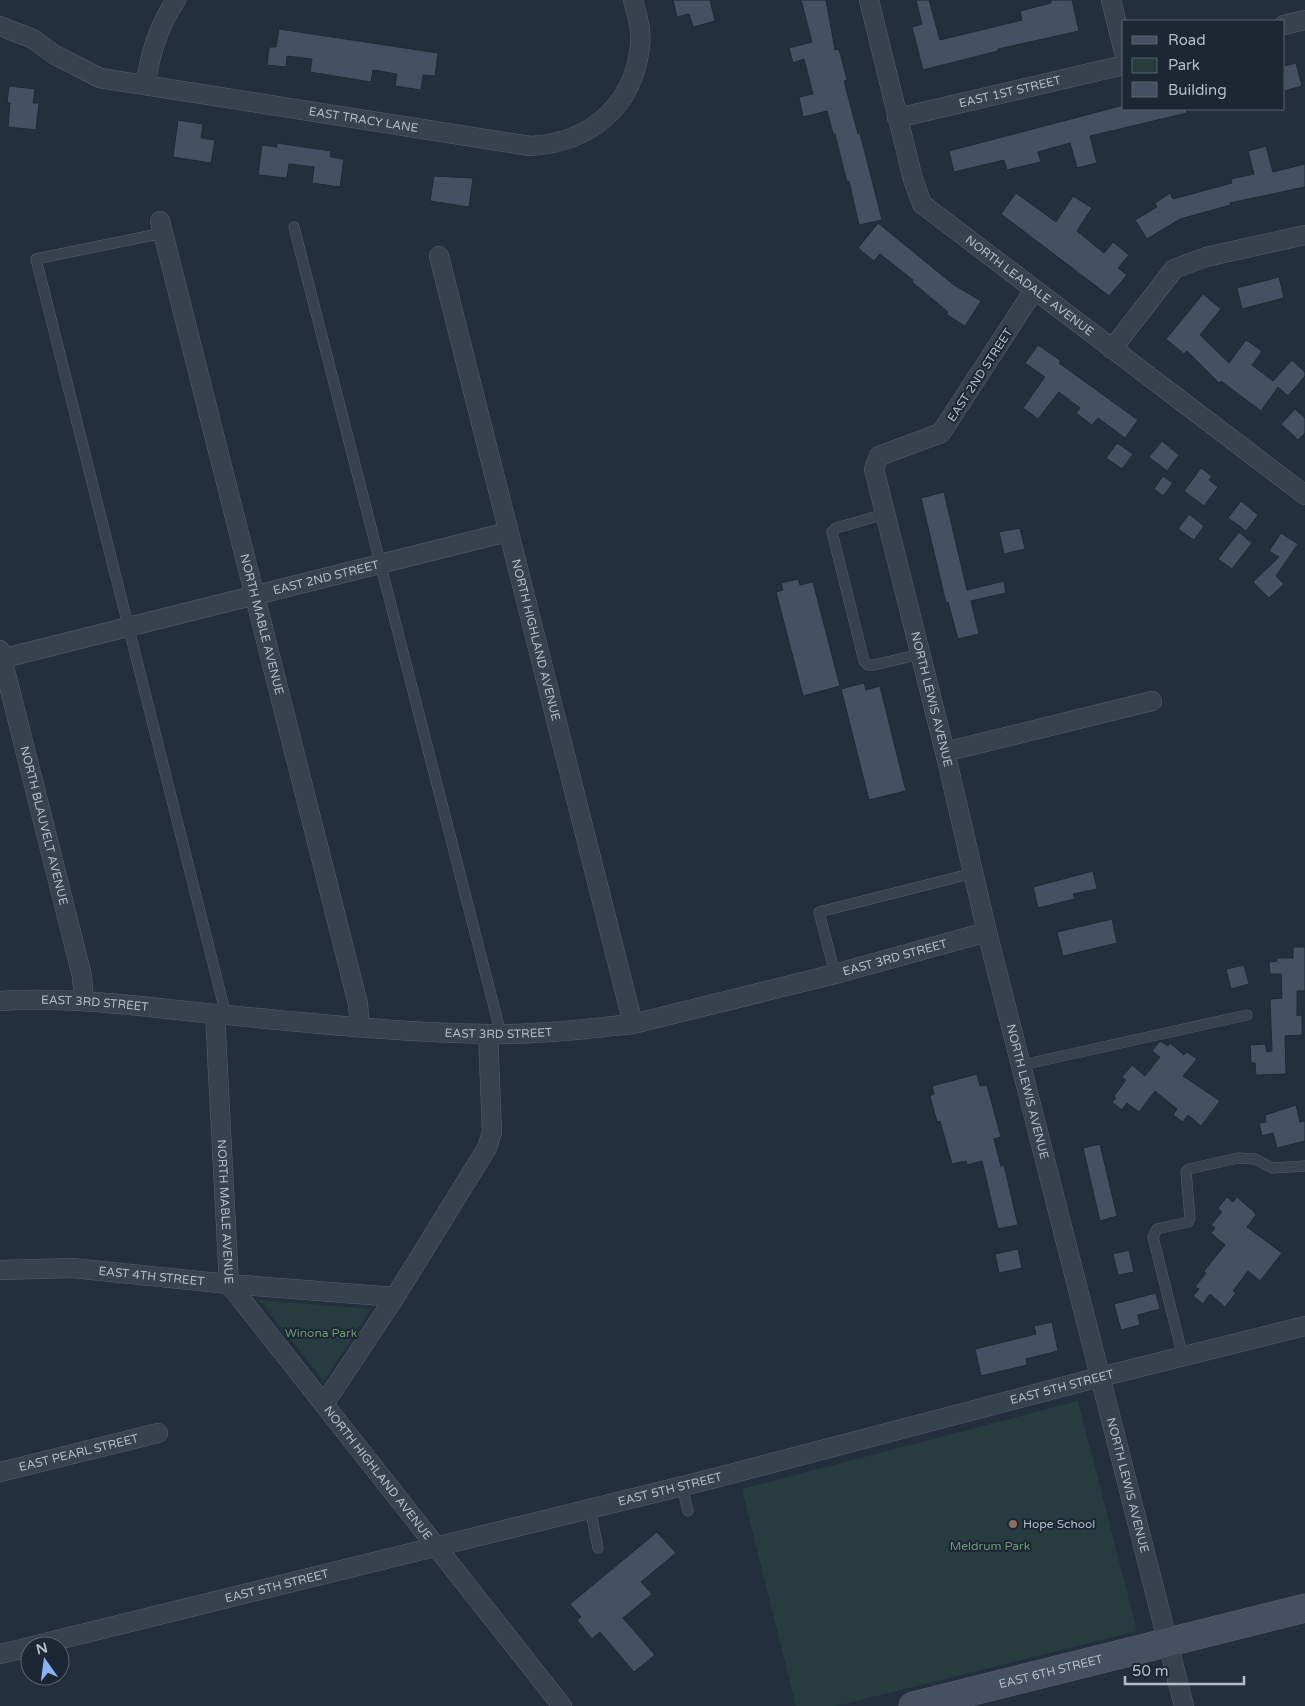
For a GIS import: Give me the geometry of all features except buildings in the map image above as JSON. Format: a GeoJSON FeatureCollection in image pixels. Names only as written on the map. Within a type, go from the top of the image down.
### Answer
{"type":"FeatureCollection","features":[{"type":"Feature","properties":{"kind":"main road","name":"EAST 6TH STREET"},"geometry":{"type":"LineString","coordinates":[[929,1704],[1305,1608]]}},
{"type":"Feature","properties":{"kind":"street"},"geometry":{"type":"LineString","coordinates":[[146,83],[149,61],[155,41],[176,0]]}},
{"type":"Feature","properties":{"kind":"street","name":"EAST TRACY LANE"},"geometry":{"type":"LineString","coordinates":[[0,26],[33,39],[63,59],[100,78],[146,83],[530,146],[554,144],[592,129],[612,112],[627,91],[640,46],[640,31],[633,0]]}},
{"type":"Feature","properties":{"kind":"street","name":"NORTH LEADALE AVENUE"},"geometry":{"type":"LineString","coordinates":[[869,0],[917,195],[922,204],[1305,495]]}},
{"type":"Feature","properties":{"kind":"street"},"geometry":{"type":"LineString","coordinates":[[1111,0],[1122,44]]}},
{"type":"Feature","properties":{"kind":"street"},"geometry":{"type":"LineString","coordinates":[[1285,25],[1305,20]]}},
{"type":"Feature","properties":{"kind":"street","name":"EAST 1ST STREET"},"geometry":{"type":"LineString","coordinates":[[897,118],[1122,65]]}},
{"type":"Feature","properties":{"kind":"street","name":"NORTH MABLE AVENUE"},"geometry":{"type":"LineString","coordinates":[[162,227],[358,1004],[360,1027]]}},
{"type":"Feature","properties":{"kind":"street"},"geometry":{"type":"LineString","coordinates":[[1112,349],[1174,269],[1206,257],[1305,235]]}},
{"type":"Feature","properties":{"kind":"street","name":"NORTH HIGHLAND AVENUE"},"geometry":{"type":"LineString","coordinates":[[439,256],[633,1024]]}},
{"type":"Feature","properties":{"kind":"street","name":"EAST 2ND STREET"},"geometry":{"type":"LineString","coordinates":[[875,478],[875,462],[879,456],[941,433],[947,426],[1034,290]]}},
{"type":"Feature","properties":{"kind":"street","name":"NORTH LEWIS AVENUE"},"geometry":{"type":"LineString","coordinates":[[875,478],[946,752],[987,932],[1184,1706]]}},
{"type":"Feature","properties":{"kind":"street","name":"EAST 2ND STREET"},"geometry":{"type":"LineString","coordinates":[[1,656],[130,627],[508,532]]}},
{"type":"Feature","properties":{"kind":"street","name":"NORTH BLAUVELT AVENUE"},"geometry":{"type":"LineString","coordinates":[[1,656],[82,976],[84,1001]]}},
{"type":"Feature","properties":{"kind":"street"},"geometry":{"type":"LineString","coordinates":[[946,752],[1152,701]]}},
{"type":"Feature","properties":{"kind":"street","name":"EAST 3RD STREET"},"geometry":{"type":"LineString","coordinates":[[0,1001],[33,999],[84,1001],[360,1027],[495,1034],[633,1024],[835,974],[987,932]]}},
{"type":"Feature","properties":{"kind":"street","name":"NORTH MABLE AVENUE"},"geometry":{"type":"LineString","coordinates":[[220,1015],[229,1284],[324,1404]]}},
{"type":"Feature","properties":{"kind":"street","name":"NORTH HIGHLAND AVENUE"},"geometry":{"type":"LineString","coordinates":[[495,1034],[492,1124],[487,1148],[395,1297],[324,1404],[562,1706]]}},
{"type":"Feature","properties":{"kind":"street","name":"EAST 4TH STREET"},"geometry":{"type":"LineString","coordinates":[[0,1270],[72,1268],[229,1284],[395,1297]]}},
{"type":"Feature","properties":{"kind":"street","name":"EAST 5TH STREET"},"geometry":{"type":"LineString","coordinates":[[70,1636],[682,1486],[1100,1377],[1305,1326]]}},
{"type":"Feature","properties":{"kind":"street","name":"EAST PEARL STREET"},"geometry":{"type":"LineString","coordinates":[[0,1472],[158,1433]]}},
{"type":"Feature","properties":{"kind":"street","name":"EAST 5TH STREET"},"geometry":{"type":"LineString","coordinates":[[0,1654],[20,1649]]}},
{"type":"Feature","properties":{"kind":"lane"},"geometry":{"type":"LineString","coordinates":[[162,227],[36,259],[130,627],[220,1015]]}},
{"type":"Feature","properties":{"kind":"lane"},"geometry":{"type":"LineString","coordinates":[[294,227],[381,564],[495,1034]]}},
{"type":"Feature","properties":{"kind":"lane"},"geometry":{"type":"LineString","coordinates":[[885,514],[836,528],[832,532],[864,661],[868,665],[921,654]]}},
{"type":"Feature","properties":{"kind":"lane"},"geometry":{"type":"LineString","coordinates":[[835,974],[819,912],[974,873]]}},
{"type":"Feature","properties":{"kind":"lane"},"geometry":{"type":"LineString","coordinates":[[1022,1065],[1247,1015]]}},
{"type":"Feature","properties":{"kind":"lane"},"geometry":{"type":"LineString","coordinates":[[1184,1357],[1153,1237],[1157,1229],[1188,1222],[1190,1218],[1186,1172],[1189,1169],[1238,1158],[1255,1159],[1272,1168],[1305,1166]]}},
{"type":"Feature","properties":{"kind":"lane"},"geometry":{"type":"LineString","coordinates":[[682,1486],[688,1511]]}},
{"type":"Feature","properties":{"kind":"lane"},"geometry":{"type":"LineString","coordinates":[[590,1508],[598,1548]]}},
{"type":"Feature","properties":{"kind":"green space","name":"Winona Park"},"geometry":{"type":"Polygon","coordinates":[[[259,1300],[371,1309],[324,1381],[259,1300]]]}},
{"type":"Feature","properties":{"kind":"green space","name":"Meldrum Park"},"geometry":{"type":"Polygon","coordinates":[[[1078,1401],[1137,1631],[836,1706],[796,1706],[742,1489],[1078,1401]]]}},
{"type":"Feature","properties":{"kind":"place","name":"Hope School"},"geometry":{"type":"Point","coordinates":[1013,1524]}}]}
